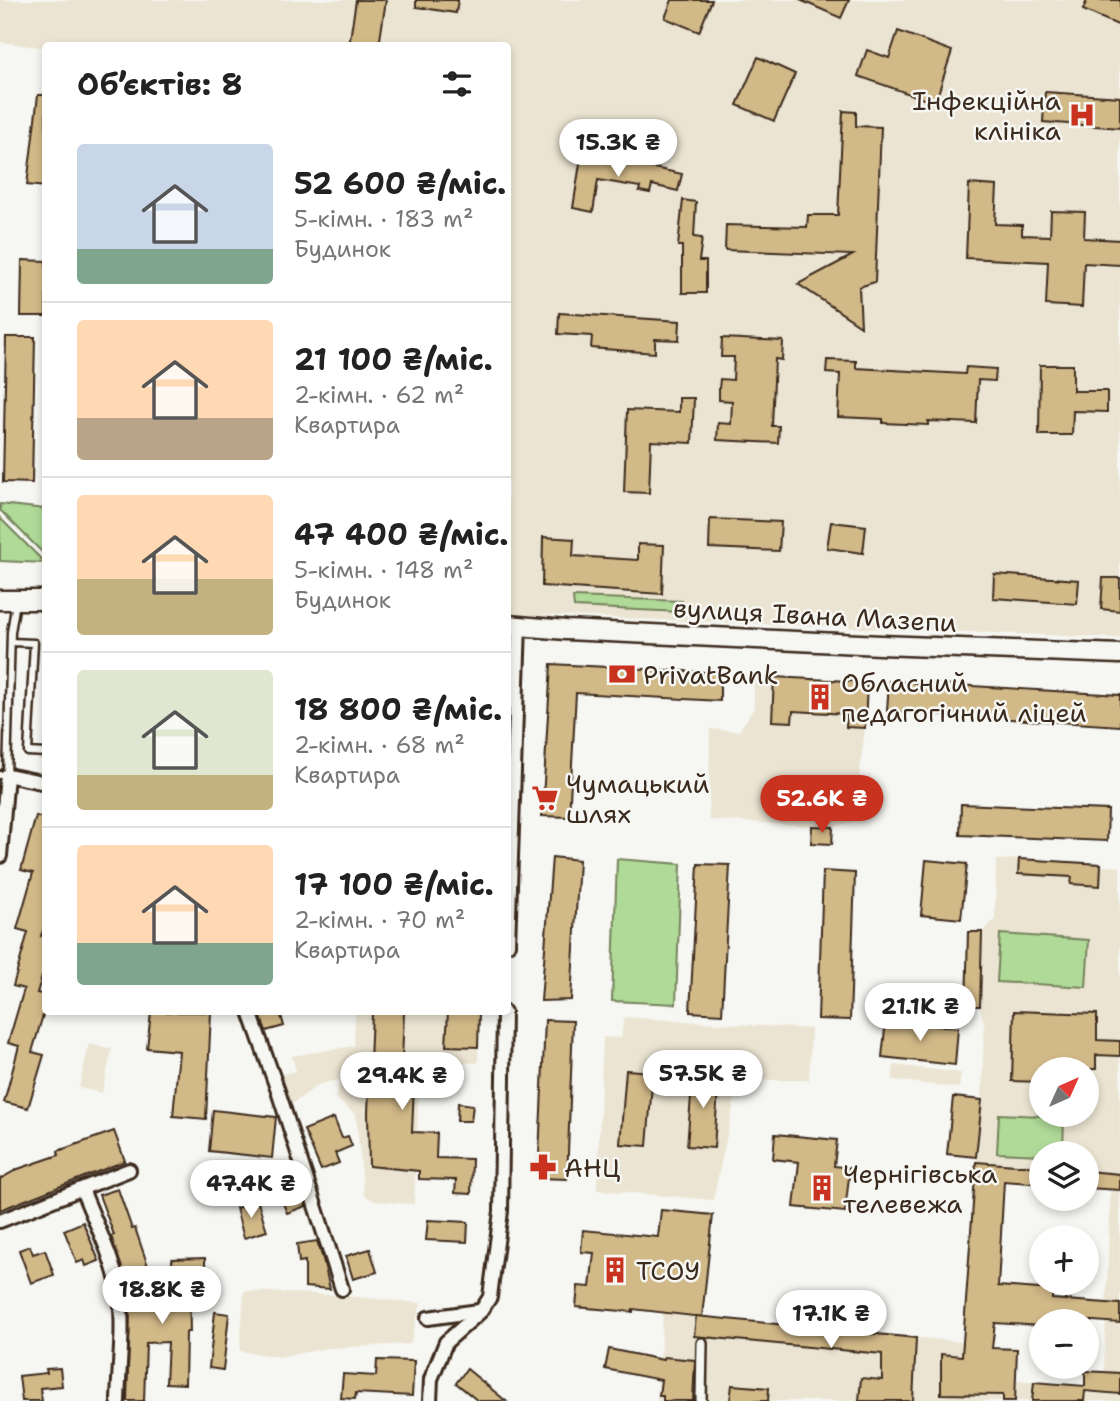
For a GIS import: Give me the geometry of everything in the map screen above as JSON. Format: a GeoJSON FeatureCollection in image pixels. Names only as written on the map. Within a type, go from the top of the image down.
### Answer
{"type":"FeatureCollection","features":[{"type":"Feature","properties":{"kind":"main road"},"geometry":{"type":"LineString","coordinates":[[8,600],[42,600]]}},
{"type":"Feature","properties":{"kind":"main road","name":"вулиця Івана Мазепи"},"geometry":{"type":"LineString","coordinates":[[513,625],[566,630],[1120,654]]}},
{"type":"Feature","properties":{"kind":"street"},"geometry":{"type":"LineString","coordinates":[[511,764],[513,625]]}},
{"type":"Feature","properties":{"kind":"street"},"geometry":{"type":"LineString","coordinates":[[0,856],[4,775],[42,782]]}},
{"type":"Feature","properties":{"kind":"street"},"geometry":{"type":"LineString","coordinates":[[251,1015],[342,1289]]}},
{"type":"Feature","properties":{"kind":"street"},"geometry":{"type":"LineString","coordinates":[[430,1401],[431,1379],[446,1342],[481,1311],[490,1297],[502,1211],[504,1015]]}},
{"type":"Feature","properties":{"kind":"street"},"geometry":{"type":"LineString","coordinates":[[0,1221],[129,1170]]}},
{"type":"Feature","properties":{"kind":"street"},"geometry":{"type":"LineString","coordinates":[[82,1189],[119,1294],[121,1313],[118,1401]]}},
{"type":"Feature","properties":{"kind":"street"},"geometry":{"type":"LineString","coordinates":[[428,1318],[481,1311]]}},
{"type":"Feature","properties":{"kind":"street"},"geometry":{"type":"LineString","coordinates":[[701,1401],[702,1343]]}},
{"type":"Feature","properties":{"kind":"lane"},"geometry":{"type":"LineString","coordinates":[[4,775],[11,642],[8,600]]}},
{"type":"Feature","properties":{"kind":"lane"},"geometry":{"type":"LineString","coordinates":[[11,642],[34,643],[28,752],[42,753]]}},
{"type":"Feature","properties":{"kind":"shaded area"},"geometry":{"type":"Polygon","coordinates":[[[0,0],[1120,0],[1120,638],[511,614],[511,42],[42,42],[42,48],[0,42],[0,0]]]}},
{"type":"Feature","properties":{"kind":"shaded area"},"geometry":{"type":"Polygon","coordinates":[[[754,676],[867,682],[865,728],[854,821],[833,827],[709,820],[710,729],[739,731],[754,708],[754,676]]]}},
{"type":"Feature","properties":{"kind":"shaded area"},"geometry":{"type":"Polygon","coordinates":[[[1019,859],[1120,867],[1120,1401],[657,1401],[663,1313],[963,1342],[992,1348],[1016,1380],[1085,1386],[1085,1393],[1103,1393],[1111,1173],[1099,1172],[1099,1141],[1029,1141],[1029,1166],[976,1162],[982,1100],[984,1024],[980,1006],[982,932],[995,919],[996,860],[1019,859]]]}},
{"type":"Feature","properties":{"kind":"shaded area"},"geometry":{"type":"Polygon","coordinates":[[[355,1015],[479,1015],[478,1063],[420,1061],[414,1204],[375,1201],[364,1195],[356,1115],[335,1098],[341,1079],[318,1085],[292,1104],[283,1074],[296,1071],[292,1056],[354,1046],[355,1015]]]}},
{"type":"Feature","properties":{"kind":"shaded area"},"geometry":{"type":"Polygon","coordinates":[[[624,1017],[811,1029],[809,1080],[739,1080],[713,1200],[597,1190],[603,1037],[621,1038],[624,1017]]]}},
{"type":"Feature","properties":{"kind":"shaded area"},"geometry":{"type":"Polygon","coordinates":[[[89,1044],[112,1049],[102,1093],[79,1088],[89,1044]]]}},
{"type":"Feature","properties":{"kind":"shaded area"},"geometry":{"type":"Polygon","coordinates":[[[894,1065],[961,1073],[959,1088],[892,1080],[894,1065]]]}},
{"type":"Feature","properties":{"kind":"shaded area"},"geometry":{"type":"Polygon","coordinates":[[[244,1291],[335,1295],[421,1303],[410,1344],[329,1348],[279,1357],[240,1351],[244,1291]]]}},
{"type":"Feature","properties":{"kind":"green space"},"geometry":{"type":"Polygon","coordinates":[[[0,504],[42,509],[42,552],[0,510],[0,504]]]}},
{"type":"Feature","properties":{"kind":"green space"},"geometry":{"type":"Polygon","coordinates":[[[0,518],[42,563],[0,561],[0,518]]]}},
{"type":"Feature","properties":{"kind":"green space"},"geometry":{"type":"Polygon","coordinates":[[[573,597],[682,601],[681,612],[574,607],[573,597]]]}},
{"type":"Feature","properties":{"kind":"green space"},"geometry":{"type":"Polygon","coordinates":[[[617,859],[681,864],[676,1004],[612,1001],[617,859]]]}},
{"type":"Feature","properties":{"kind":"green space"},"geometry":{"type":"Polygon","coordinates":[[[1000,934],[1089,940],[1086,987],[997,982],[1000,934]]]}},
{"type":"Feature","properties":{"kind":"green space"},"geometry":{"type":"Polygon","coordinates":[[[999,1114],[1029,1115],[1029,1127],[1064,1127],[1063,1141],[1029,1141],[1029,1154],[997,1153],[999,1114]]]}},
{"type":"Feature","properties":{"kind":"building"},"geometry":{"type":"Polygon","coordinates":[[[356,0],[386,0],[380,42],[350,42],[356,0]]]}},
{"type":"Feature","properties":{"kind":"building"},"geometry":{"type":"Polygon","coordinates":[[[416,0],[458,0],[456,13],[416,7],[416,0]]]}},
{"type":"Feature","properties":{"kind":"building"},"geometry":{"type":"Polygon","coordinates":[[[672,0],[712,0],[699,32],[665,18],[672,0]]]}},
{"type":"Feature","properties":{"kind":"building"},"geometry":{"type":"Polygon","coordinates":[[[800,0],[849,0],[841,18],[800,0]]]}},
{"type":"Feature","properties":{"kind":"building"},"geometry":{"type":"Polygon","coordinates":[[[1087,0],[1120,0],[1120,26],[1083,10],[1087,0]]]}},
{"type":"Feature","properties":{"kind":"building"},"geometry":{"type":"Polygon","coordinates":[[[898,31],[952,51],[935,103],[858,76],[867,50],[889,58],[898,31]]]}},
{"type":"Feature","properties":{"kind":"building"},"geometry":{"type":"Polygon","coordinates":[[[758,57],[795,74],[774,121],[737,105],[758,57]]]}},
{"type":"Feature","properties":{"kind":"building","name":"Інфекційна клініка"},"geometry":{"type":"Polygon","coordinates":[[[1045,92],[1120,97],[1120,128],[1043,122],[1045,92]]]}},
{"type":"Feature","properties":{"kind":"building"},"geometry":{"type":"Polygon","coordinates":[[[38,95],[42,95],[42,187],[27,185],[38,95]]]}},
{"type":"Feature","properties":{"kind":"building"},"geometry":{"type":"Polygon","coordinates":[[[843,111],[856,112],[856,126],[881,127],[875,282],[859,287],[861,326],[798,284],[853,255],[725,250],[726,225],[807,227],[808,215],[838,215],[843,111]]]}},
{"type":"Feature","properties":{"kind":"building"},"geometry":{"type":"Polygon","coordinates":[[[581,157],[682,174],[678,191],[652,185],[650,193],[639,191],[640,187],[598,180],[593,212],[573,208],[581,157]]]}},
{"type":"Feature","properties":{"kind":"building"},"geometry":{"type":"Polygon","coordinates":[[[969,184],[997,186],[995,224],[1022,225],[1022,235],[1050,236],[1051,211],[1085,212],[1084,238],[1120,240],[1120,265],[1084,263],[1082,307],[1046,305],[1048,262],[966,258],[969,184]]]}},
{"type":"Feature","properties":{"kind":"building"},"geometry":{"type":"Polygon","coordinates":[[[683,200],[696,202],[694,237],[702,238],[699,261],[706,261],[706,293],[682,293],[682,246],[678,246],[683,200]]]}},
{"type":"Feature","properties":{"kind":"building"},"geometry":{"type":"Polygon","coordinates":[[[22,260],[42,261],[42,316],[21,316],[22,260]]]}},
{"type":"Feature","properties":{"kind":"building"},"geometry":{"type":"Polygon","coordinates":[[[559,313],[680,321],[679,340],[655,339],[655,353],[591,348],[592,336],[558,334],[559,313]]]}},
{"type":"Feature","properties":{"kind":"building"},"geometry":{"type":"Polygon","coordinates":[[[6,337],[35,337],[32,483],[3,482],[6,337]]]}},
{"type":"Feature","properties":{"kind":"building"},"geometry":{"type":"Polygon","coordinates":[[[722,338],[783,341],[782,360],[775,359],[772,426],[779,426],[778,443],[717,440],[718,423],[731,424],[732,401],[719,400],[719,389],[720,379],[733,380],[734,357],[721,357],[722,338]]]}},
{"type":"Feature","properties":{"kind":"building"},"geometry":{"type":"Polygon","coordinates":[[[827,360],[856,361],[856,368],[965,374],[966,367],[996,369],[995,381],[978,380],[976,423],[883,423],[883,419],[838,417],[840,374],[826,373],[827,360]]]}},
{"type":"Feature","properties":{"kind":"building"},"geometry":{"type":"Polygon","coordinates":[[[1040,365],[1073,365],[1073,391],[1107,391],[1107,412],[1073,411],[1072,435],[1039,435],[1040,365]]]}},
{"type":"Feature","properties":{"kind":"building"},"geometry":{"type":"Polygon","coordinates":[[[679,398],[694,398],[692,443],[651,441],[649,493],[624,492],[627,410],[679,412],[679,398]]]}},
{"type":"Feature","properties":{"kind":"building"},"geometry":{"type":"Polygon","coordinates":[[[710,519],[781,522],[779,551],[709,548],[710,519]]]}},
{"type":"Feature","properties":{"kind":"building"},"geometry":{"type":"Polygon","coordinates":[[[831,522],[866,526],[863,553],[827,548],[831,522]]]}},
{"type":"Feature","properties":{"kind":"building"},"geometry":{"type":"Polygon","coordinates":[[[543,537],[574,539],[573,556],[638,560],[638,544],[664,545],[662,594],[542,586],[543,537]]]}},
{"type":"Feature","properties":{"kind":"building"},"geometry":{"type":"Polygon","coordinates":[[[994,574],[1079,580],[1077,604],[993,598],[994,574]]]}},
{"type":"Feature","properties":{"kind":"building"},"geometry":{"type":"Polygon","coordinates":[[[1103,578],[1120,578],[1120,611],[1101,609],[1103,578]]]}},
{"type":"Feature","properties":{"kind":"building"},"geometry":{"type":"Polygon","coordinates":[[[551,664],[720,673],[720,701],[576,693],[569,817],[542,816],[551,664]]]}},
{"type":"Feature","properties":{"kind":"building","name":"Обласний педагогічний ліцей"},"geometry":{"type":"Polygon","coordinates":[[[774,677],[867,682],[865,728],[846,727],[847,714],[793,711],[792,722],[772,721],[774,677]]]}},
{"type":"Feature","properties":{"kind":"building"},"geometry":{"type":"Polygon","coordinates":[[[889,681],[1120,695],[1120,726],[887,711],[889,681]]]}},
{"type":"Feature","properties":{"kind":"building"},"geometry":{"type":"Polygon","coordinates":[[[961,804],[1108,810],[1107,841],[960,835],[961,804]]]}},
{"type":"Feature","properties":{"kind":"building"},"geometry":{"type":"Polygon","coordinates":[[[36,816],[42,818],[42,976],[37,993],[42,994],[43,1015],[32,1052],[44,1055],[28,1108],[4,1102],[19,1046],[8,1043],[24,989],[13,986],[28,932],[17,929],[33,873],[21,870],[36,816]]]}},
{"type":"Feature","properties":{"kind":"building"},"geometry":{"type":"Polygon","coordinates":[[[812,826],[833,827],[832,844],[811,843],[812,826]]]}},
{"type":"Feature","properties":{"kind":"building"},"geometry":{"type":"Polygon","coordinates":[[[552,857],[579,860],[571,1000],[541,1001],[552,857]]]}},
{"type":"Feature","properties":{"kind":"building"},"geometry":{"type":"Polygon","coordinates":[[[1019,859],[1101,864],[1100,886],[1071,884],[1072,877],[1018,874],[1019,859]]]}},
{"type":"Feature","properties":{"kind":"building"},"geometry":{"type":"Polygon","coordinates":[[[926,860],[967,864],[961,919],[921,915],[926,860]]]}},
{"type":"Feature","properties":{"kind":"building"},"geometry":{"type":"Polygon","coordinates":[[[698,864],[730,865],[722,1014],[690,1012],[698,864]]]}},
{"type":"Feature","properties":{"kind":"building"},"geometry":{"type":"Polygon","coordinates":[[[823,871],[855,873],[850,1020],[818,1019],[823,871]]]}},
{"type":"Feature","properties":{"kind":"building"},"geometry":{"type":"Polygon","coordinates":[[[968,932],[982,932],[980,1006],[966,1006],[968,932]]]}},
{"type":"Feature","properties":{"kind":"building"},"geometry":{"type":"Polygon","coordinates":[[[1014,1011],[1097,1014],[1097,1040],[1120,1041],[1120,1056],[1029,1057],[1029,1082],[1012,1081],[1014,1011]]]}},
{"type":"Feature","properties":{"kind":"building"},"geometry":{"type":"Polygon","coordinates":[[[151,1015],[211,1015],[206,1119],[173,1116],[179,1051],[147,1048],[151,1015]]]}},
{"type":"Feature","properties":{"kind":"building"},"geometry":{"type":"Polygon","coordinates":[[[260,1015],[281,1015],[284,1026],[266,1031],[260,1015]]]}},
{"type":"Feature","properties":{"kind":"building"},"geometry":{"type":"Polygon","coordinates":[[[372,1015],[404,1015],[402,1060],[415,1061],[412,1132],[437,1133],[436,1158],[472,1159],[471,1194],[455,1193],[456,1180],[419,1179],[419,1171],[369,1166],[372,1015]]]}},
{"type":"Feature","properties":{"kind":"building"},"geometry":{"type":"Polygon","coordinates":[[[448,1015],[479,1015],[478,1047],[446,1046],[448,1015]]]}},
{"type":"Feature","properties":{"kind":"building"},"geometry":{"type":"Polygon","coordinates":[[[545,1020],[573,1021],[567,1179],[538,1178],[545,1020]]]}},
{"type":"Feature","properties":{"kind":"building"},"geometry":{"type":"Polygon","coordinates":[[[886,1020],[958,1028],[955,1065],[882,1057],[886,1020]]]}},
{"type":"Feature","properties":{"kind":"building"},"geometry":{"type":"Polygon","coordinates":[[[626,1070],[653,1072],[647,1146],[620,1144],[626,1070]]]}},
{"type":"Feature","properties":{"kind":"building"},"geometry":{"type":"Polygon","coordinates":[[[693,1072],[719,1074],[714,1148],[687,1146],[693,1072]]]}},
{"type":"Feature","properties":{"kind":"building"},"geometry":{"type":"Polygon","coordinates":[[[953,1097],[982,1100],[976,1157],[947,1154],[953,1097]]]}},
{"type":"Feature","properties":{"kind":"building"},"geometry":{"type":"Polygon","coordinates":[[[458,1103],[473,1105],[471,1121],[457,1121],[458,1103]]]}},
{"type":"Feature","properties":{"kind":"building"},"geometry":{"type":"Polygon","coordinates":[[[213,1110],[276,1117],[272,1158],[209,1151],[213,1110]]]}},
{"type":"Feature","properties":{"kind":"building"},"geometry":{"type":"Polygon","coordinates":[[[334,1118],[342,1138],[348,1136],[352,1146],[335,1153],[339,1163],[321,1170],[304,1130],[334,1118]]]}},
{"type":"Feature","properties":{"kind":"building"},"geometry":{"type":"Polygon","coordinates":[[[114,1131],[125,1161],[0,1210],[0,1179],[18,1169],[59,1155],[58,1151],[114,1131]]]}},
{"type":"Feature","properties":{"kind":"building"},"geometry":{"type":"Polygon","coordinates":[[[775,1134],[837,1140],[834,1166],[850,1168],[845,1212],[794,1207],[799,1162],[773,1159],[775,1134]]]}},
{"type":"Feature","properties":{"kind":"building"},"geometry":{"type":"Polygon","coordinates":[[[976,1162],[1029,1166],[1029,1183],[1004,1181],[998,1286],[1029,1288],[1029,1295],[1052,1295],[1052,1299],[1120,1304],[1120,1323],[1099,1321],[1099,1309],[1029,1309],[1029,1325],[995,1323],[992,1348],[1017,1349],[1015,1401],[1003,1401],[1003,1395],[941,1394],[941,1354],[962,1356],[976,1162]]]}},
{"type":"Feature","properties":{"kind":"building"},"geometry":{"type":"Polygon","coordinates":[[[1099,1172],[1120,1174],[1120,1190],[1099,1189],[1099,1172]]]}},
{"type":"Feature","properties":{"kind":"building"},"geometry":{"type":"Polygon","coordinates":[[[299,1186],[306,1206],[287,1213],[279,1193],[299,1186]]]}},
{"type":"Feature","properties":{"kind":"building"},"geometry":{"type":"Polygon","coordinates":[[[118,1189],[148,1266],[124,1274],[111,1236],[114,1235],[99,1195],[118,1189]]]}},
{"type":"Feature","properties":{"kind":"building"},"geometry":{"type":"Polygon","coordinates":[[[258,1202],[267,1231],[244,1238],[236,1208],[258,1202]]]}},
{"type":"Feature","properties":{"kind":"building"},"geometry":{"type":"Polygon","coordinates":[[[661,1210],[713,1215],[702,1317],[633,1309],[633,1312],[576,1307],[578,1286],[590,1287],[594,1253],[581,1252],[583,1230],[658,1237],[661,1210]]]}},
{"type":"Feature","properties":{"kind":"building"},"geometry":{"type":"Polygon","coordinates":[[[428,1220],[468,1222],[467,1242],[426,1240],[428,1220]]]}},
{"type":"Feature","properties":{"kind":"building"},"geometry":{"type":"Polygon","coordinates":[[[83,1222],[99,1261],[86,1266],[84,1260],[77,1263],[64,1230],[83,1222]]]}},
{"type":"Feature","properties":{"kind":"building"},"geometry":{"type":"Polygon","coordinates":[[[317,1241],[330,1289],[305,1287],[305,1261],[299,1262],[297,1244],[317,1241]]]}},
{"type":"Feature","properties":{"kind":"building"},"geometry":{"type":"Polygon","coordinates":[[[30,1246],[33,1254],[45,1250],[54,1275],[31,1283],[19,1250],[30,1246]]]}},
{"type":"Feature","properties":{"kind":"building"},"geometry":{"type":"Polygon","coordinates":[[[370,1249],[377,1272],[353,1279],[346,1256],[370,1249]]]}},
{"type":"Feature","properties":{"kind":"building"},"geometry":{"type":"Polygon","coordinates":[[[205,1258],[205,1282],[189,1283],[190,1332],[186,1332],[185,1384],[166,1383],[168,1342],[146,1343],[144,1401],[127,1401],[130,1306],[134,1305],[129,1289],[150,1289],[150,1299],[174,1298],[172,1259],[205,1258]]]}},
{"type":"Feature","properties":{"kind":"building"},"geometry":{"type":"Polygon","coordinates":[[[215,1312],[229,1314],[223,1370],[209,1368],[215,1312]]]}},
{"type":"Feature","properties":{"kind":"building"},"geometry":{"type":"Polygon","coordinates":[[[696,1316],[916,1338],[913,1401],[859,1401],[861,1378],[882,1380],[882,1354],[694,1336],[696,1316]]]}},
{"type":"Feature","properties":{"kind":"building"},"geometry":{"type":"Polygon","coordinates":[[[609,1349],[663,1360],[664,1357],[695,1360],[693,1401],[663,1401],[663,1396],[659,1396],[661,1380],[605,1369],[609,1349]]]}},
{"type":"Feature","properties":{"kind":"building"},"geometry":{"type":"Polygon","coordinates":[[[377,1360],[414,1361],[412,1396],[356,1393],[355,1399],[341,1398],[343,1374],[376,1376],[377,1360]]]}},
{"type":"Feature","properties":{"kind":"building"},"geometry":{"type":"Polygon","coordinates":[[[60,1368],[62,1386],[40,1388],[42,1401],[22,1401],[19,1376],[47,1373],[46,1369],[60,1368]]]}},
{"type":"Feature","properties":{"kind":"building"},"geometry":{"type":"Polygon","coordinates":[[[467,1369],[506,1401],[478,1401],[456,1383],[467,1369]]]}},
{"type":"Feature","properties":{"kind":"building"},"geometry":{"type":"Polygon","coordinates":[[[1099,1372],[1120,1373],[1120,1394],[1085,1391],[1084,1401],[1032,1401],[1034,1382],[1085,1386],[1085,1379],[1099,1379],[1099,1372]]]}},
{"type":"Feature","properties":{"kind":"building"},"geometry":{"type":"Polygon","coordinates":[[[732,1385],[769,1388],[768,1401],[730,1401],[732,1385]]]}},
{"type":"Feature","properties":{"kind":"place","name":"Інфекційна клініка"},"geometry":{"type":"Point","coordinates":[1082,115]}},
{"type":"Feature","properties":{"kind":"place","name":"PrivatBank"},"geometry":{"type":"Point","coordinates":[622,674]}},
{"type":"Feature","properties":{"kind":"place","name":"Обласний педагогічний ліцей"},"geometry":{"type":"Point","coordinates":[820,697]}},
{"type":"Feature","properties":{"kind":"place","name":"Чумацький шлях"},"geometry":{"type":"Point","coordinates":[545,798]}},
{"type":"Feature","properties":{"kind":"place","name":"АНЦ"},"geometry":{"type":"Point","coordinates":[543,1167]}},
{"type":"Feature","properties":{"kind":"place","name":"Чернігівська телевежа"},"geometry":{"type":"Point","coordinates":[822,1188]}},
{"type":"Feature","properties":{"kind":"place","name":"ТСОУ"},"geometry":{"type":"Point","coordinates":[615,1270]}}]}
